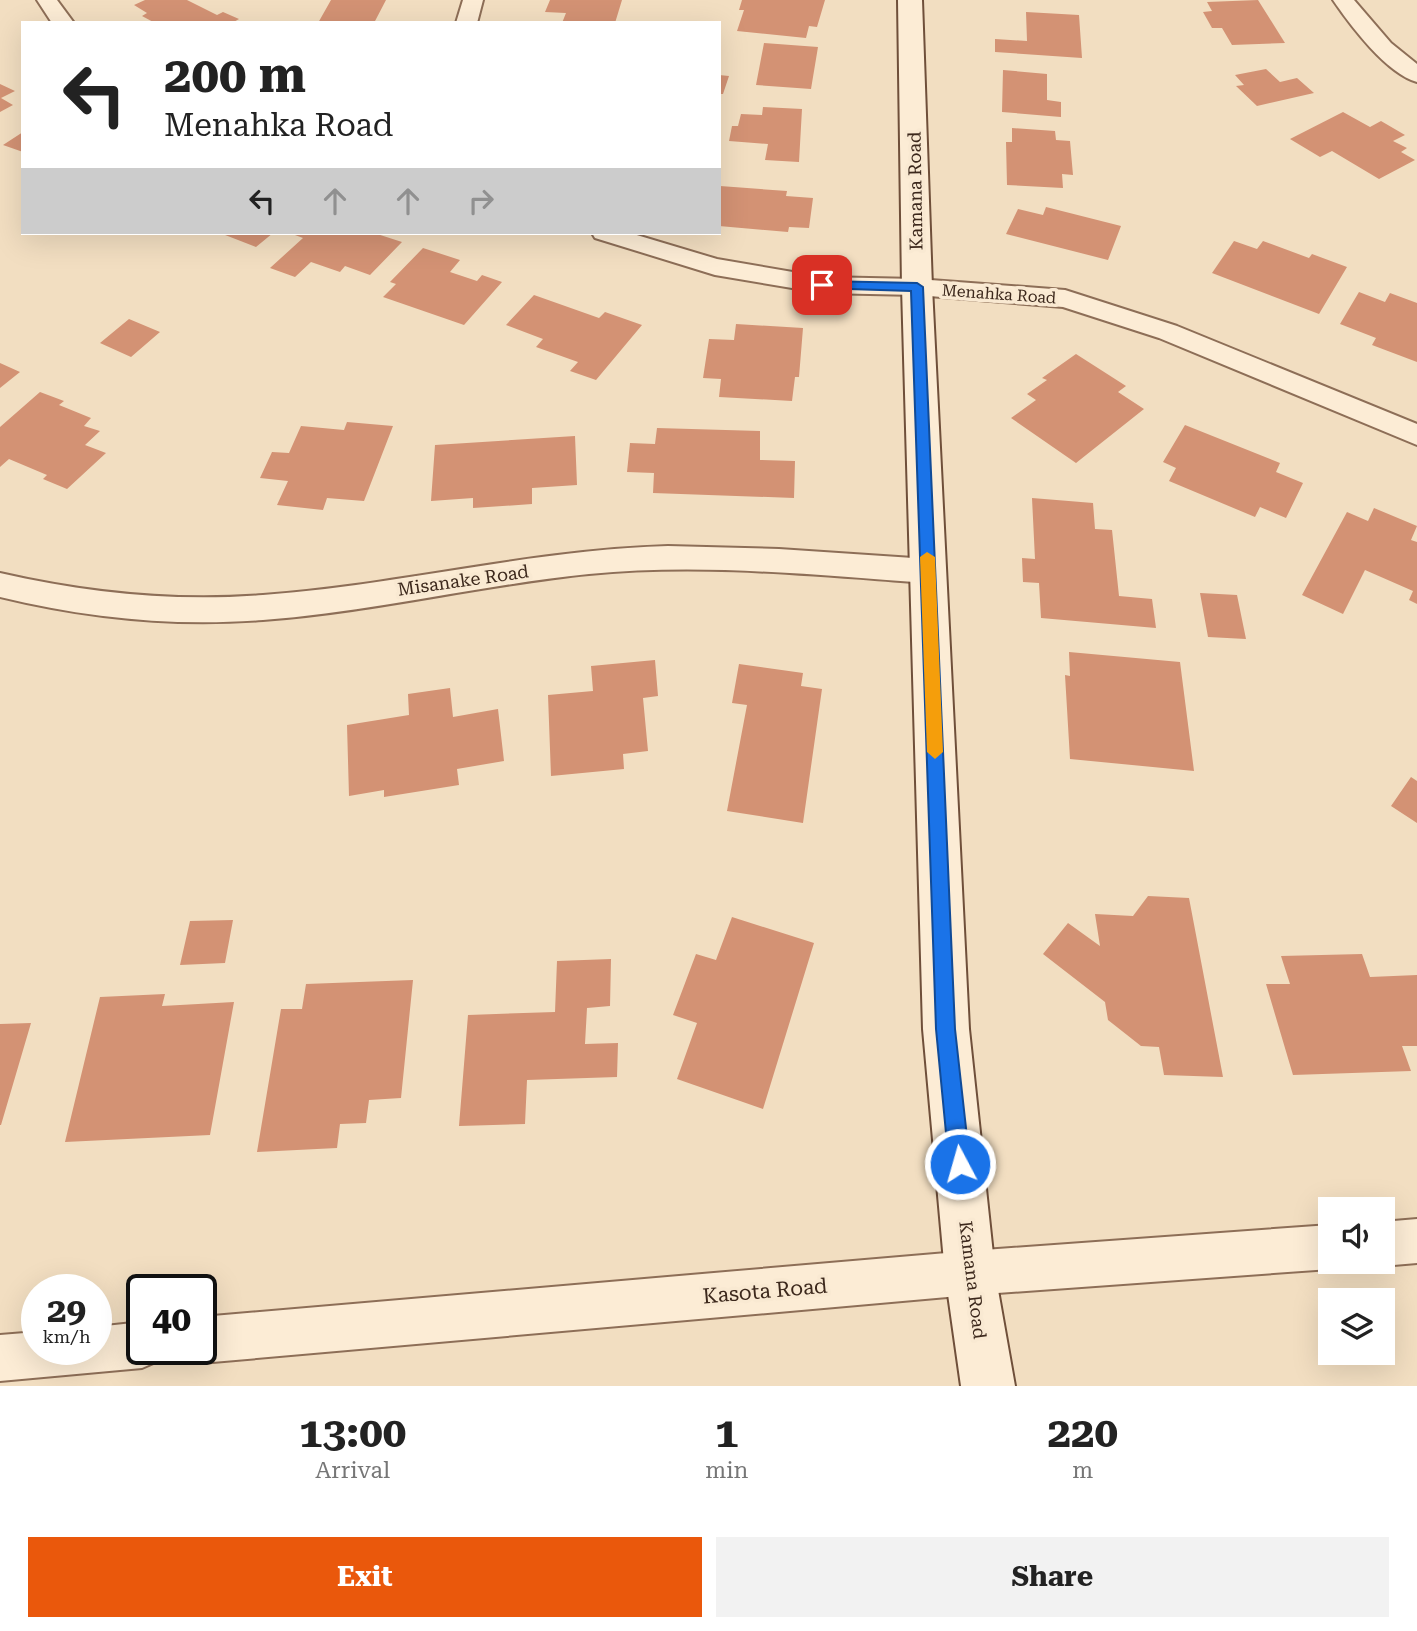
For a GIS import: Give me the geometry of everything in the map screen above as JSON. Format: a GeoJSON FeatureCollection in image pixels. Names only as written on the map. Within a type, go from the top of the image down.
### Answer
{"type":"FeatureCollection","features":[{"type":"Feature","properties":{"kind":"street"},"geometry":{"type":"LineString","coordinates":[[47,0],[52,11],[62,21]]}},
{"type":"Feature","properties":{"kind":"street"},"geometry":{"type":"LineString","coordinates":[[467,21],[473,0]]}},
{"type":"Feature","properties":{"kind":"street","name":"Kamana Road"},"geometry":{"type":"LineString","coordinates":[[910,0],[917,287],[946,1029],[971,1273],[988,1386]]}},
{"type":"Feature","properties":{"kind":"street"},"geometry":{"type":"LineString","coordinates":[[1343,0],[1383,48],[1417,75]]}},
{"type":"Feature","properties":{"kind":"street","name":"Menahka Road"},"geometry":{"type":"LineString","coordinates":[[611,235],[715,267],[822,285],[917,287],[1065,299],[1168,332],[1417,435]]}},
{"type":"Feature","properties":{"kind":"street","name":"Misanake Road"},"geometry":{"type":"LineString","coordinates":[[0,585],[110,605],[200,610],[298,604],[502,573],[631,559],[741,558],[928,571]]}},
{"type":"Feature","properties":{"kind":"street"},"geometry":{"type":"LineString","coordinates":[[1395,1243],[1417,1241]]}},
{"type":"Feature","properties":{"kind":"street","name":"Kasota Road"},"geometry":{"type":"LineString","coordinates":[[217,1339],[971,1273],[1318,1248]]}},
{"type":"Feature","properties":{"kind":"street"},"geometry":{"type":"LineString","coordinates":[[0,1358],[126,1346]]}},
{"type":"Feature","properties":{"kind":"building"},"geometry":{"type":"Polygon","coordinates":[[[145,0],[187,0],[217,15],[223,12],[239,19],[151,21],[142,16],[147,13],[134,5],[145,0]]]}},
{"type":"Feature","properties":{"kind":"building"},"geometry":{"type":"Polygon","coordinates":[[[331,0],[386,0],[375,21],[319,21],[331,0]]]}},
{"type":"Feature","properties":{"kind":"building"},"geometry":{"type":"Polygon","coordinates":[[[550,0],[622,0],[616,21],[563,21],[566,13],[545,12],[550,0]]]}},
{"type":"Feature","properties":{"kind":"building"},"geometry":{"type":"Polygon","coordinates":[[[742,0],[825,0],[817,27],[809,26],[806,38],[737,31],[744,10],[739,10],[742,0]]]}},
{"type":"Feature","properties":{"kind":"building"},"geometry":{"type":"Polygon","coordinates":[[[1258,0],[1285,43],[1232,45],[1222,28],[1212,28],[1203,12],[1212,11],[1207,2],[1258,0]]]}},
{"type":"Feature","properties":{"kind":"building"},"geometry":{"type":"Polygon","coordinates":[[[1026,12],[1079,15],[1082,58],[995,52],[995,39],[1027,41],[1026,12]]]}},
{"type":"Feature","properties":{"kind":"building"},"geometry":{"type":"Polygon","coordinates":[[[764,43],[818,47],[811,89],[756,85],[764,43]]]}},
{"type":"Feature","properties":{"kind":"building"},"geometry":{"type":"Polygon","coordinates":[[[1266,69],[1280,82],[1297,78],[1314,93],[1257,106],[1236,86],[1244,85],[1235,75],[1266,69]]]}},
{"type":"Feature","properties":{"kind":"building"},"geometry":{"type":"Polygon","coordinates":[[[1003,70],[1047,74],[1047,100],[1061,102],[1061,117],[1002,112],[1003,70]]]}},
{"type":"Feature","properties":{"kind":"building"},"geometry":{"type":"Polygon","coordinates":[[[721,75],[729,76],[723,94],[721,75]]]}},
{"type":"Feature","properties":{"kind":"building"},"geometry":{"type":"Polygon","coordinates":[[[0,84],[15,91],[1,98],[13,105],[0,112],[0,84]]]}},
{"type":"Feature","properties":{"kind":"building"},"geometry":{"type":"Polygon","coordinates":[[[763,107],[802,109],[799,162],[765,160],[768,144],[729,141],[732,126],[738,126],[741,114],[762,115],[763,107]]]}},
{"type":"Feature","properties":{"kind":"building"},"geometry":{"type":"Polygon","coordinates":[[[1343,112],[1370,127],[1381,121],[1405,135],[1393,141],[1407,148],[1401,152],[1415,160],[1379,179],[1332,151],[1320,157],[1290,139],[1343,112]]]}},
{"type":"Feature","properties":{"kind":"building"},"geometry":{"type":"Polygon","coordinates":[[[1012,128],[1055,131],[1056,140],[1070,141],[1073,175],[1062,174],[1063,188],[1007,185],[1006,142],[1012,142],[1012,128]]]}},
{"type":"Feature","properties":{"kind":"building"},"geometry":{"type":"Polygon","coordinates":[[[21,133],[21,151],[3,145],[21,133]]]}},
{"type":"Feature","properties":{"kind":"building"},"geometry":{"type":"Polygon","coordinates":[[[721,186],[787,191],[786,196],[813,198],[809,228],[789,227],[788,232],[721,226],[721,186]]]}},
{"type":"Feature","properties":{"kind":"building"},"geometry":{"type":"Polygon","coordinates":[[[1046,207],[1121,226],[1108,260],[1006,234],[1018,209],[1043,215],[1046,207]]]}},
{"type":"Feature","properties":{"kind":"building"},"geometry":{"type":"Polygon","coordinates":[[[225,235],[271,235],[256,247],[225,235]]]}},
{"type":"Feature","properties":{"kind":"building"},"geometry":{"type":"Polygon","coordinates":[[[295,235],[380,235],[402,242],[370,275],[345,266],[340,272],[311,262],[295,277],[270,268],[303,238],[295,235]]]}},
{"type":"Feature","properties":{"kind":"building"},"geometry":{"type":"Polygon","coordinates":[[[1234,241],[1257,249],[1263,241],[1309,258],[1312,254],[1347,267],[1319,314],[1212,273],[1234,241]]]}},
{"type":"Feature","properties":{"kind":"building"},"geometry":{"type":"Polygon","coordinates":[[[423,248],[460,260],[450,272],[477,281],[482,275],[502,282],[464,325],[383,297],[396,284],[390,282],[423,248]]]}},
{"type":"Feature","properties":{"kind":"building"},"geometry":{"type":"Polygon","coordinates":[[[1359,292],[1385,302],[1390,293],[1417,303],[1417,362],[1372,345],[1376,338],[1340,324],[1359,292]]]}},
{"type":"Feature","properties":{"kind":"building"},"geometry":{"type":"Polygon","coordinates":[[[534,295],[599,318],[605,312],[642,325],[596,380],[570,371],[578,362],[536,347],[543,339],[506,325],[534,295]]]}},
{"type":"Feature","properties":{"kind":"building"},"geometry":{"type":"Polygon","coordinates":[[[129,319],[160,332],[131,357],[100,343],[129,319]]]}},
{"type":"Feature","properties":{"kind":"building"},"geometry":{"type":"Polygon","coordinates":[[[736,324],[803,328],[799,377],[795,377],[792,401],[719,397],[721,379],[703,378],[709,339],[734,340],[736,324]]]}},
{"type":"Feature","properties":{"kind":"building"},"geometry":{"type":"Polygon","coordinates":[[[1076,354],[1126,386],[1118,392],[1144,409],[1076,463],[1011,418],[1036,400],[1027,394],[1047,380],[1042,378],[1076,354]]]}},
{"type":"Feature","properties":{"kind":"building"},"geometry":{"type":"Polygon","coordinates":[[[0,363],[20,372],[0,388],[0,363]]]}},
{"type":"Feature","properties":{"kind":"building"},"geometry":{"type":"Polygon","coordinates":[[[40,392],[64,401],[59,405],[91,418],[84,426],[100,431],[85,445],[106,453],[67,489],[43,479],[47,475],[9,459],[0,467],[0,427],[40,392]]]}},
{"type":"Feature","properties":{"kind":"building"},"geometry":{"type":"Polygon","coordinates":[[[347,422],[393,426],[364,501],[327,498],[323,510],[277,505],[288,481],[260,478],[272,452],[289,453],[301,426],[344,430],[347,422]]]}},
{"type":"Feature","properties":{"kind":"building"},"geometry":{"type":"Polygon","coordinates":[[[1185,425],[1280,463],[1276,472],[1303,483],[1286,518],[1260,507],[1255,517],[1169,481],[1176,468],[1163,462],[1185,425]]]}},
{"type":"Feature","properties":{"kind":"building"},"geometry":{"type":"Polygon","coordinates":[[[657,428],[760,431],[760,460],[795,461],[794,498],[653,493],[654,473],[627,472],[630,443],[655,444],[657,428]]]}},
{"type":"Feature","properties":{"kind":"building"},"geometry":{"type":"Polygon","coordinates":[[[575,436],[577,485],[532,488],[532,504],[473,508],[473,498],[431,501],[435,445],[575,436]]]}},
{"type":"Feature","properties":{"kind":"building"},"geometry":{"type":"Polygon","coordinates":[[[1032,498],[1093,503],[1095,529],[1112,530],[1119,596],[1152,599],[1156,628],[1041,618],[1039,583],[1023,582],[1022,558],[1035,559],[1032,498]]]}},
{"type":"Feature","properties":{"kind":"building"},"geometry":{"type":"Polygon","coordinates":[[[1374,508],[1417,526],[1411,540],[1417,542],[1417,604],[1409,600],[1413,591],[1365,570],[1343,614],[1302,595],[1347,512],[1368,521],[1374,508]]]}},
{"type":"Feature","properties":{"kind":"building"},"geometry":{"type":"Polygon","coordinates":[[[1200,593],[1237,595],[1246,639],[1208,637],[1200,593]]]}},
{"type":"Feature","properties":{"kind":"building"},"geometry":{"type":"Polygon","coordinates":[[[1069,652],[1180,662],[1194,771],[1070,759],[1065,675],[1070,676],[1069,652]]]}},
{"type":"Feature","properties":{"kind":"building"},"geometry":{"type":"Polygon","coordinates":[[[655,660],[658,696],[643,698],[648,751],[623,754],[624,769],[551,776],[548,695],[593,691],[591,666],[655,660]]]}},
{"type":"Feature","properties":{"kind":"building"},"geometry":{"type":"Polygon","coordinates":[[[739,664],[803,673],[801,686],[822,689],[803,823],[727,811],[747,705],[732,703],[739,664]]]}},
{"type":"Feature","properties":{"kind":"building"},"geometry":{"type":"Polygon","coordinates":[[[450,688],[453,717],[498,709],[504,761],[457,769],[459,785],[384,797],[384,790],[349,796],[347,725],[409,715],[408,694],[450,688]]]}},
{"type":"Feature","properties":{"kind":"building"},"geometry":{"type":"Polygon","coordinates":[[[1411,777],[1417,781],[1417,823],[1391,806],[1411,777]]]}},
{"type":"Feature","properties":{"kind":"building"},"geometry":{"type":"Polygon","coordinates":[[[1148,896],[1189,898],[1223,1077],[1164,1075],[1159,1047],[1141,1046],[1108,1020],[1105,1002],[1043,954],[1068,923],[1100,946],[1095,914],[1133,916],[1148,896]]]}},
{"type":"Feature","properties":{"kind":"building"},"geometry":{"type":"Polygon","coordinates":[[[732,917],[814,943],[763,1109],[677,1079],[697,1023],[673,1015],[696,954],[716,960],[732,917]]]}},
{"type":"Feature","properties":{"kind":"building"},"geometry":{"type":"Polygon","coordinates":[[[233,920],[225,963],[180,965],[190,921],[233,920]]]}},
{"type":"Feature","properties":{"kind":"building"},"geometry":{"type":"Polygon","coordinates":[[[1362,954],[1370,977],[1417,975],[1417,1046],[1402,1046],[1411,1071],[1293,1075],[1266,984],[1290,984],[1281,956],[1362,954]]]}},
{"type":"Feature","properties":{"kind":"building"},"geometry":{"type":"Polygon","coordinates":[[[611,959],[610,1006],[587,1008],[585,1044],[618,1043],[617,1077],[527,1080],[525,1124],[459,1126],[468,1015],[555,1012],[557,961],[611,959]]]}},
{"type":"Feature","properties":{"kind":"building"},"geometry":{"type":"Polygon","coordinates":[[[413,980],[401,1098],[369,1100],[366,1123],[340,1124],[337,1148],[257,1152],[281,1009],[302,1009],[306,984],[413,980]]]}},
{"type":"Feature","properties":{"kind":"building"},"geometry":{"type":"Polygon","coordinates":[[[165,994],[162,1006],[234,1002],[210,1135],[65,1142],[100,997],[165,994]]]}},
{"type":"Feature","properties":{"kind":"building"},"geometry":{"type":"Polygon","coordinates":[[[31,1023],[1,1125],[0,1125],[0,1024],[31,1023]]]}},
{"type":"Feature","properties":{"kind":"slow traffic"},"geometry":{"type":"LineString","coordinates":[[927,557],[935,752]]}},
{"type":"Feature","properties":{"kind":"route"},"geometry":{"type":"LineString","coordinates":[[822,285],[917,287],[946,1029],[960,1164]]}}]}
